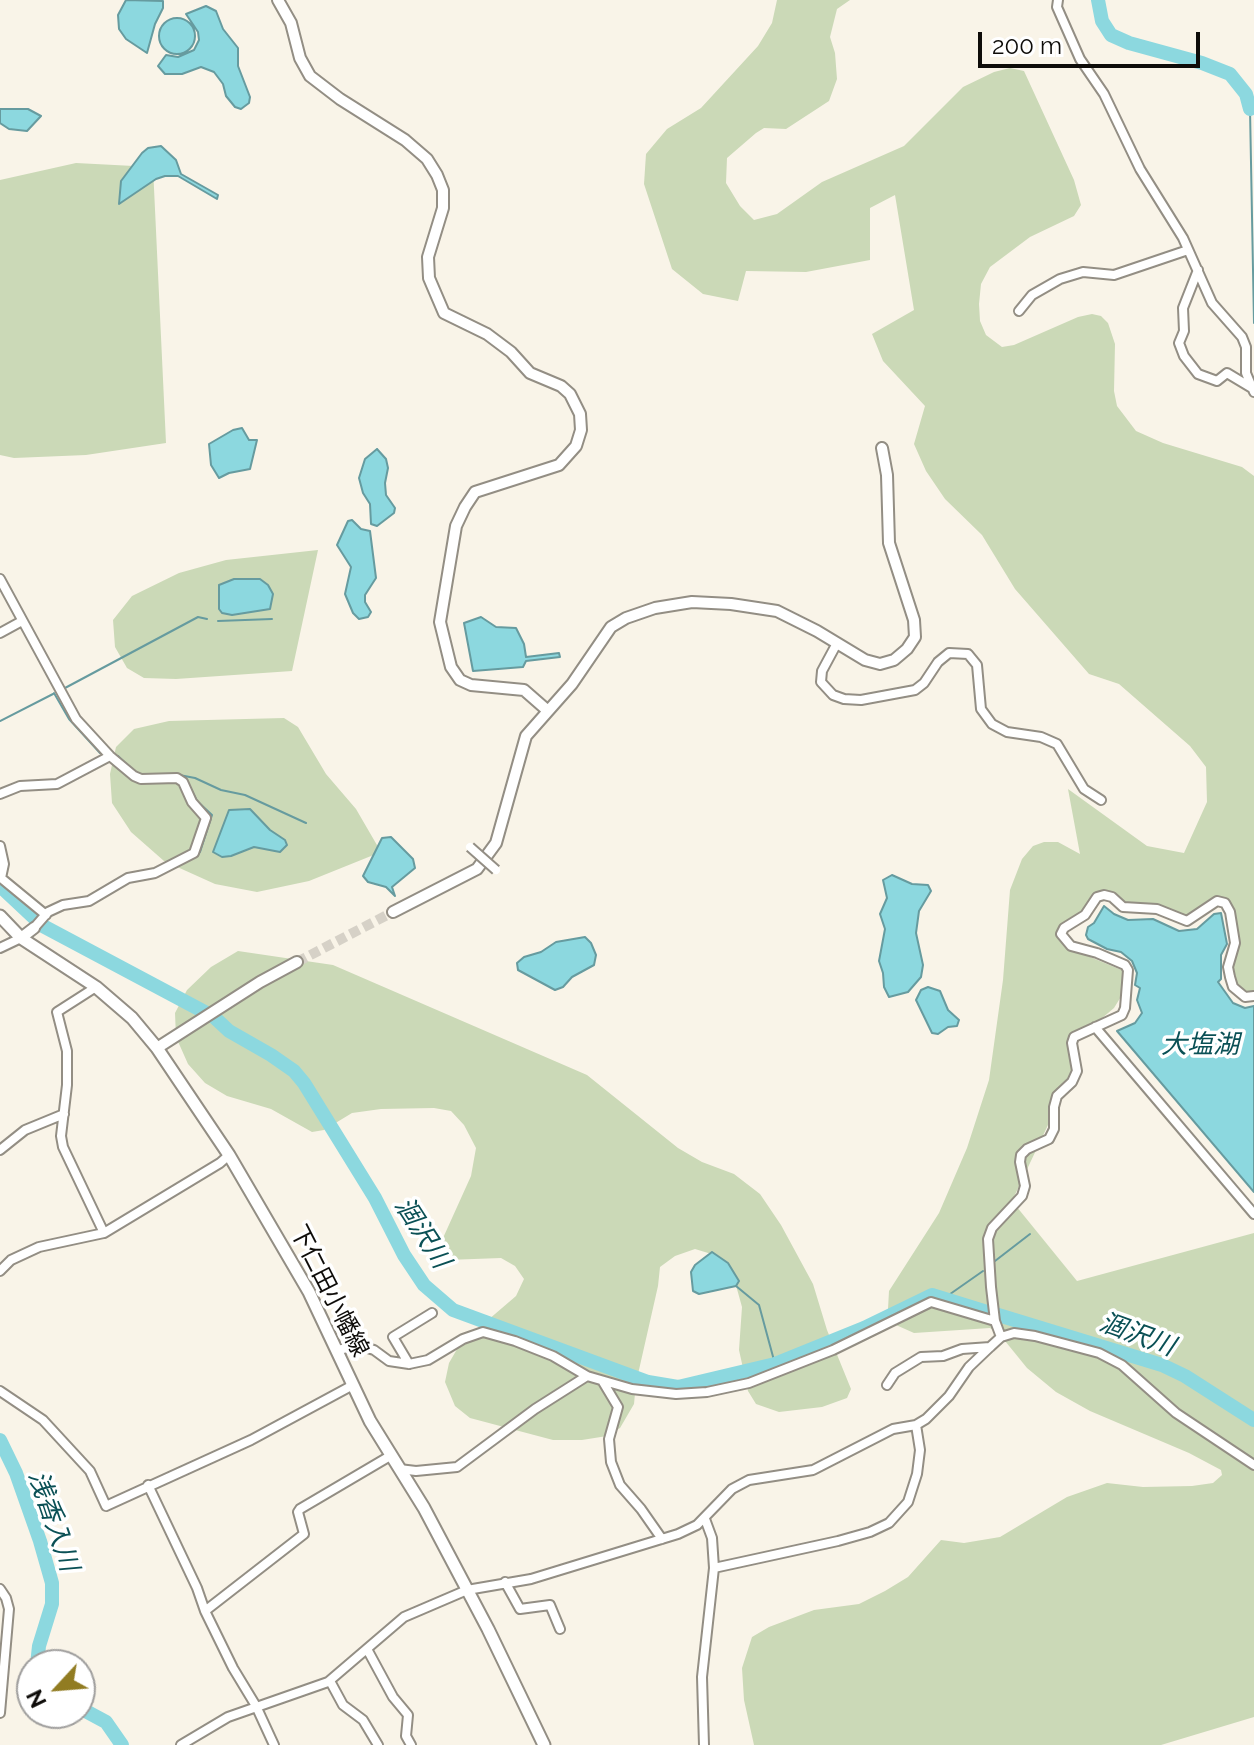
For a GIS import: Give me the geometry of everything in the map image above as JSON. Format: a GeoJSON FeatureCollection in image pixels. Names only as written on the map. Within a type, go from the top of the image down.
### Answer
{"type":"FeatureCollection","features":[{"type":"Feature","properties":{"kind":"main road","name":"下仁田小幡線"},"geometry":{"type":"LineString","coordinates":[[0,916],[21,938],[96,987],[132,1018],[157,1048],[229,1155],[302,1280],[390,1456],[424,1508],[544,1745]]}},
{"type":"Feature","properties":{"kind":"street"},"geometry":{"type":"LineString","coordinates":[[278,0],[291,23],[300,58],[310,76],[405,140],[427,159],[437,175],[443,190],[443,208],[428,257],[429,278],[444,313],[487,334],[511,352],[530,373],[561,386],[570,394],[580,414],[581,430],[576,446],[559,465],[475,492],[456,526],[440,622],[451,667],[460,680],[471,685],[524,690],[548,711]]}},
{"type":"Feature","properties":{"kind":"street"},"geometry":{"type":"LineString","coordinates":[[1058,0],[1057,7],[1080,59],[1104,94],[1133,157],[1188,250],[1212,303],[1242,337],[1246,347],[1246,373],[1253,390]]}},
{"type":"Feature","properties":{"kind":"street"},"geometry":{"type":"LineString","coordinates":[[1019,311],[1032,295],[1060,279],[1083,272],[1114,275],[1188,250]]}},
{"type":"Feature","properties":{"kind":"street"},"geometry":{"type":"LineString","coordinates":[[1198,270],[1183,308],[1184,331],[1179,343],[1184,356],[1198,374],[1217,381],[1227,373],[1253,390]]}},
{"type":"Feature","properties":{"kind":"street"},"geometry":{"type":"LineString","coordinates":[[393,912],[477,869],[496,843],[526,736],[572,684],[611,627],[626,618],[655,608],[692,602],[731,604],[777,611],[865,660],[880,664],[894,660],[907,649],[915,637],[911,606],[889,543],[887,475],[882,448]]}},
{"type":"Feature","properties":{"kind":"street"},"geometry":{"type":"LineString","coordinates":[[0,579],[76,719],[110,756],[134,776],[141,779],[177,778],[183,782],[192,802],[206,818],[196,850],[155,873],[128,878],[89,901],[63,905],[21,938],[0,948]]}},
{"type":"Feature","properties":{"kind":"street"},"geometry":{"type":"LineString","coordinates":[[0,633],[22,621]]}},
{"type":"Feature","properties":{"kind":"street"},"geometry":{"type":"LineString","coordinates":[[836,645],[822,671],[821,682],[833,695],[844,699],[861,700],[915,690],[949,653],[968,654],[977,665],[981,709],[992,724],[1007,732],[1041,737],[1057,744],[1084,789],[1101,800]]}},
{"type":"Feature","properties":{"kind":"street"},"geometry":{"type":"LineString","coordinates":[[0,794],[20,786],[57,784],[110,756]]}},
{"type":"Feature","properties":{"kind":"street"},"geometry":{"type":"LineString","coordinates":[[0,846],[4,864],[1,878],[44,917]]}},
{"type":"Feature","properties":{"kind":"street"},"geometry":{"type":"LineString","coordinates":[[470,847],[496,870]]}},
{"type":"Feature","properties":{"kind":"street"},"geometry":{"type":"LineString","coordinates":[[1001,1337],[995,1321],[988,1239],[992,1228],[1022,1196],[1025,1186],[1021,1155],[1049,1139],[1054,1129],[1057,1096],[1072,1082],[1077,1071],[1072,1043],[1074,1037],[1122,1015],[1130,977],[1125,965],[1071,946],[1061,934],[1064,928],[1085,915],[1097,897],[1104,895],[1112,897],[1123,907],[1157,909],[1187,921],[1217,901],[1225,903],[1230,912],[1235,943],[1228,967],[1233,987],[1245,997],[1254,996]]}},
{"type":"Feature","properties":{"kind":"street"},"geometry":{"type":"LineString","coordinates":[[157,1048],[297,962]]}},
{"type":"Feature","properties":{"kind":"street"},"geometry":{"type":"LineString","coordinates":[[96,987],[57,1012],[67,1051],[61,1136],[63,1147],[104,1233]]}},
{"type":"Feature","properties":{"kind":"street"},"geometry":{"type":"LineString","coordinates":[[1095,1027],[1254,1214]]}},
{"type":"Feature","properties":{"kind":"street"},"geometry":{"type":"LineString","coordinates":[[0,1150],[25,1130],[64,1114]]}},
{"type":"Feature","properties":{"kind":"street"},"geometry":{"type":"LineString","coordinates":[[0,1271],[11,1260],[39,1247],[104,1233],[229,1155]]}},
{"type":"Feature","properties":{"kind":"street"},"geometry":{"type":"LineString","coordinates":[[336,1350],[361,1346],[374,1350],[389,1361],[409,1364],[428,1360],[463,1339],[483,1332],[553,1356],[587,1376],[603,1381],[661,1394],[707,1392],[749,1383],[833,1350],[931,1302],[995,1321]]}},
{"type":"Feature","properties":{"kind":"street"},"geometry":{"type":"LineString","coordinates":[[409,1364],[393,1337],[432,1313]]}},
{"type":"Feature","properties":{"kind":"street"},"geometry":{"type":"LineString","coordinates":[[181,1745],[228,1717],[330,1681],[404,1617],[467,1590],[545,1575],[678,1534],[705,1519],[732,1489],[749,1480],[813,1470],[893,1429],[916,1425],[949,1396],[969,1367],[990,1347],[1001,1337],[1014,1333],[1099,1353],[1122,1365],[1176,1413],[1254,1465]]}},
{"type":"Feature","properties":{"kind":"street"},"geometry":{"type":"LineString","coordinates":[[887,1385],[895,1373],[921,1357],[990,1347]]}},
{"type":"Feature","properties":{"kind":"street"},"geometry":{"type":"LineString","coordinates":[[399,1469],[416,1471],[457,1467],[535,1409],[587,1376]]}},
{"type":"Feature","properties":{"kind":"street"},"geometry":{"type":"LineString","coordinates":[[603,1381],[618,1407],[609,1439],[611,1462],[620,1485],[662,1539]]}},
{"type":"Feature","properties":{"kind":"street"},"geometry":{"type":"LineString","coordinates":[[0,1391],[43,1420],[90,1471],[106,1506],[251,1440],[353,1385]]}},
{"type":"Feature","properties":{"kind":"street"},"geometry":{"type":"LineString","coordinates":[[714,1568],[838,1541],[889,1523],[908,1502],[917,1474],[920,1450],[916,1425]]}},
{"type":"Feature","properties":{"kind":"street"},"geometry":{"type":"LineString","coordinates":[[205,1611],[304,1534],[300,1509],[390,1456]]}},
{"type":"Feature","properties":{"kind":"street"},"geometry":{"type":"LineString","coordinates":[[148,1485],[205,1611],[274,1745]]}},
{"type":"Feature","properties":{"kind":"street"},"geometry":{"type":"LineString","coordinates":[[704,1745],[702,1677],[714,1568],[712,1538],[705,1519]]}},
{"type":"Feature","properties":{"kind":"street"},"geometry":{"type":"LineString","coordinates":[[505,1582],[520,1609],[550,1605],[560,1629]]}},
{"type":"Feature","properties":{"kind":"street"},"geometry":{"type":"LineString","coordinates":[[0,1589],[9,1609],[0,1713]]}},
{"type":"Feature","properties":{"kind":"street"},"geometry":{"type":"LineString","coordinates":[[367,1649],[393,1697],[408,1715],[406,1736],[411,1745]]}},
{"type":"Feature","properties":{"kind":"street"},"geometry":{"type":"LineString","coordinates":[[330,1681],[343,1705],[363,1720],[378,1745]]}},
{"type":"Feature","properties":{"kind":"green space"},"geometry":{"type":"Polygon","coordinates":[[[777,0],[850,0],[837,9],[830,37],[837,79],[829,101],[786,129],[764,128],[727,158],[726,183],[740,206],[754,220],[777,214],[822,182],[904,146],[963,87],[994,72],[1010,68],[1024,71],[1074,180],[1081,205],[1074,216],[1030,237],[990,267],[981,284],[979,304],[980,321],[986,335],[1002,347],[1014,345],[1078,317],[1101,316],[1108,323],[1115,344],[1114,391],[1117,406],[1136,431],[1163,443],[1242,467],[1254,476],[1254,993],[1247,993],[1235,984],[1231,967],[1238,948],[1226,900],[1192,915],[1178,915],[1147,904],[1125,903],[1106,892],[1056,934],[1066,947],[1124,971],[1122,995],[1114,1008],[1095,1024],[1073,1033],[1069,1043],[1074,1070],[1012,1201],[1077,1281],[1254,1233],[1254,1717],[1161,1745],[754,1745],[744,1700],[742,1668],[752,1637],[814,1610],[859,1604],[885,1591],[908,1577],[941,1540],[964,1543],[1000,1537],[1067,1497],[1107,1483],[1143,1487],[1192,1486],[1213,1483],[1222,1475],[1221,1470],[1189,1453],[1090,1411],[1056,1392],[1027,1368],[1001,1336],[990,1328],[914,1333],[896,1325],[888,1309],[889,1291],[939,1213],[967,1148],[989,1080],[1003,980],[1010,890],[1022,859],[1033,846],[1044,842],[1058,842],[1080,854],[1068,789],[1147,846],[1184,853],[1207,802],[1206,767],[1190,746],[1119,684],[1089,674],[1015,589],[982,535],[945,499],[926,471],[914,444],[925,406],[883,361],[872,334],[914,310],[895,195],[870,208],[870,260],[806,272],[746,271],[738,301],[703,294],[672,269],[644,184],[646,154],[667,129],[701,108],[758,46],[772,23],[777,0]]]}},
{"type":"Feature","properties":{"kind":"green space"},"geometry":{"type":"Polygon","coordinates":[[[76,163],[153,167],[166,443],[86,455],[14,458],[0,455],[0,180],[76,163]]]}},
{"type":"Feature","properties":{"kind":"green space"},"geometry":{"type":"Polygon","coordinates":[[[318,550],[292,671],[176,679],[144,678],[127,668],[115,647],[113,620],[132,596],[179,573],[226,560],[318,550]]]}},
{"type":"Feature","properties":{"kind":"green space"},"geometry":{"type":"Polygon","coordinates":[[[284,718],[298,727],[326,774],[356,809],[381,852],[309,881],[257,892],[215,884],[164,861],[131,832],[112,803],[110,774],[116,747],[134,729],[169,721],[284,718]]]}},
{"type":"Feature","properties":{"kind":"green space"},"geometry":{"type":"Polygon","coordinates":[[[238,951],[333,965],[587,1075],[678,1148],[702,1162],[734,1174],[760,1194],[813,1284],[827,1330],[851,1389],[847,1398],[822,1407],[779,1412],[756,1404],[748,1391],[739,1350],[742,1307],[732,1271],[718,1256],[695,1249],[675,1256],[660,1267],[634,1404],[620,1428],[607,1436],[553,1440],[470,1418],[455,1406],[445,1382],[449,1363],[460,1344],[516,1296],[524,1279],[515,1266],[501,1258],[447,1260],[442,1249],[443,1238],[471,1176],[476,1148],[464,1125],[451,1111],[434,1108],[381,1109],[352,1113],[324,1130],[312,1132],[271,1109],[227,1096],[205,1083],[188,1064],[176,1037],[175,1013],[187,990],[211,967],[238,951]]]}},
{"type":"Feature","properties":{"kind":"water"},"geometry":{"type":"Polygon","coordinates":[[[126,0],[163,1],[147,53],[126,39],[119,29],[118,15],[126,0]]]}},
{"type":"Feature","properties":{"kind":"water"},"geometry":{"type":"Polygon","coordinates":[[[206,6],[216,11],[223,29],[238,48],[238,66],[250,97],[249,103],[241,109],[235,107],[226,96],[223,84],[214,72],[201,67],[182,74],[165,74],[158,66],[166,55],[178,57],[194,50],[199,40],[198,32],[186,14],[206,6]]]}},
{"type":"Feature","properties":{"kind":"water"},"geometry":{"type":"Polygon","coordinates":[[[177,18],[190,23],[195,36],[190,49],[177,54],[164,49],[159,36],[164,23],[177,18]]]}},
{"type":"Feature","properties":{"kind":"water"},"geometry":{"type":"Polygon","coordinates":[[[0,109],[28,109],[41,116],[27,131],[9,129],[0,123],[0,109]]]}},
{"type":"Feature","properties":{"kind":"water"},"geometry":{"type":"Polygon","coordinates":[[[161,146],[176,160],[181,174],[218,195],[217,199],[178,176],[165,176],[119,204],[121,181],[142,153],[148,148],[161,146]]]}},
{"type":"Feature","properties":{"kind":"water"},"geometry":{"type":"Polygon","coordinates":[[[242,428],[249,440],[257,440],[250,469],[219,478],[211,465],[209,444],[242,428]]]}},
{"type":"Feature","properties":{"kind":"water"},"geometry":{"type":"Polygon","coordinates":[[[377,449],[386,459],[386,495],[395,508],[394,513],[377,526],[371,524],[370,504],[359,478],[365,459],[377,449]]]}},
{"type":"Feature","properties":{"kind":"water"},"geometry":{"type":"Polygon","coordinates":[[[352,520],[361,529],[370,531],[376,578],[365,595],[371,612],[368,617],[359,619],[345,594],[351,567],[337,545],[348,521],[352,520]]]}},
{"type":"Feature","properties":{"kind":"water"},"geometry":{"type":"Polygon","coordinates":[[[234,579],[260,579],[268,585],[273,594],[270,609],[232,615],[222,613],[219,609],[219,585],[234,579]]]}},
{"type":"Feature","properties":{"kind":"water"},"geometry":{"type":"Polygon","coordinates":[[[481,617],[496,627],[516,628],[526,657],[559,653],[560,657],[526,661],[523,667],[473,671],[464,623],[481,617]]]}},
{"type":"Feature","properties":{"kind":"water"},"geometry":{"type":"Polygon","coordinates":[[[250,809],[287,845],[280,852],[254,847],[222,857],[213,852],[229,810],[250,809]]]}},
{"type":"Feature","properties":{"kind":"water"},"geometry":{"type":"Polygon","coordinates":[[[391,837],[413,859],[415,868],[392,887],[395,896],[386,887],[368,882],[363,876],[382,838],[391,837]]]}},
{"type":"Feature","properties":{"kind":"water"},"geometry":{"type":"Polygon","coordinates":[[[892,875],[912,884],[928,885],[931,891],[919,911],[916,933],[923,965],[921,977],[908,992],[889,997],[879,961],[885,929],[880,914],[887,898],[883,880],[892,875]]]}},
{"type":"Feature","properties":{"kind":"water","name":"大塩湖"},"geometry":{"type":"Polygon","coordinates":[[[1104,906],[1128,920],[1153,919],[1179,931],[1197,929],[1214,914],[1221,913],[1227,944],[1221,955],[1221,979],[1218,982],[1233,1003],[1245,1008],[1254,1006],[1254,1192],[1117,1031],[1135,1023],[1142,1013],[1137,1000],[1140,988],[1135,985],[1137,973],[1132,961],[1121,952],[1088,939],[1086,935],[1088,927],[1104,906]]]}},
{"type":"Feature","properties":{"kind":"water"},"geometry":{"type":"Polygon","coordinates":[[[585,937],[596,955],[594,965],[572,977],[563,987],[555,990],[518,970],[517,963],[524,957],[541,952],[556,942],[585,937]]]}},
{"type":"Feature","properties":{"kind":"water"},"geometry":{"type":"Polygon","coordinates":[[[928,987],[940,991],[948,1010],[959,1020],[957,1026],[948,1027],[938,1034],[932,1033],[916,1000],[921,990],[928,987]]]}},
{"type":"Feature","properties":{"kind":"water"},"geometry":{"type":"Polygon","coordinates":[[[712,1252],[728,1263],[739,1281],[736,1286],[699,1294],[693,1291],[691,1272],[712,1252]]]}},
{"type":"Feature","properties":{"kind":"waterway"},"geometry":{"type":"LineString","coordinates":[[1098,0],[1102,21],[1111,35],[1230,74],[1246,94],[1250,109]]}},
{"type":"Feature","properties":{"kind":"waterway"},"geometry":{"type":"LineString","coordinates":[[1250,109],[1254,323]]}},
{"type":"Feature","properties":{"kind":"waterway"},"geometry":{"type":"LineString","coordinates":[[65,688],[198,617],[207,619]]}},
{"type":"Feature","properties":{"kind":"waterway"},"geometry":{"type":"LineString","coordinates":[[218,621],[272,619]]}},
{"type":"Feature","properties":{"kind":"waterway"},"geometry":{"type":"LineString","coordinates":[[54,693],[69,719],[104,754]]}},
{"type":"Feature","properties":{"kind":"waterway"},"geometry":{"type":"LineString","coordinates":[[0,721],[53,694]]}},
{"type":"Feature","properties":{"kind":"waterway"},"geometry":{"type":"LineString","coordinates":[[118,756],[127,765]]}},
{"type":"Feature","properties":{"kind":"waterway"},"geometry":{"type":"LineString","coordinates":[[174,774],[245,795],[306,823]]}},
{"type":"Feature","properties":{"kind":"waterway"},"geometry":{"type":"LineString","coordinates":[[185,777],[197,801],[212,815],[200,852]]}},
{"type":"Feature","properties":{"kind":"waterway","name":"涸沢川"},"geometry":{"type":"LineString","coordinates":[[0,886],[43,926],[214,1017],[229,1031],[294,1071],[375,1198],[404,1255],[424,1285],[453,1310],[648,1382],[678,1387],[775,1364],[864,1328],[932,1295],[987,1312]]}},
{"type":"Feature","properties":{"kind":"waterway"},"geometry":{"type":"LineString","coordinates":[[995,1261],[1030,1234]]}},
{"type":"Feature","properties":{"kind":"waterway"},"geometry":{"type":"LineString","coordinates":[[943,1299],[983,1271]]}},
{"type":"Feature","properties":{"kind":"waterway"},"geometry":{"type":"LineString","coordinates":[[736,1286],[759,1305],[775,1364]]}},
{"type":"Feature","properties":{"kind":"waterway","name":"涸沢川"},"geometry":{"type":"LineString","coordinates":[[995,1314],[1162,1365],[1254,1420]]}},
{"type":"Feature","properties":{"kind":"waterway","name":"浅香入川"},"geometry":{"type":"LineString","coordinates":[[0,1440],[16,1473],[52,1583],[52,1604],[39,1649]]}},
{"type":"Feature","properties":{"kind":"waterway","name":"浅香入川"},"geometry":{"type":"LineString","coordinates":[[96,1717],[106,1722],[122,1745]]}},
{"type":"Feature","properties":{"kind":"tunnel"},"geometry":{"type":"LineString","coordinates":[[297,962],[393,912]]}}]}
